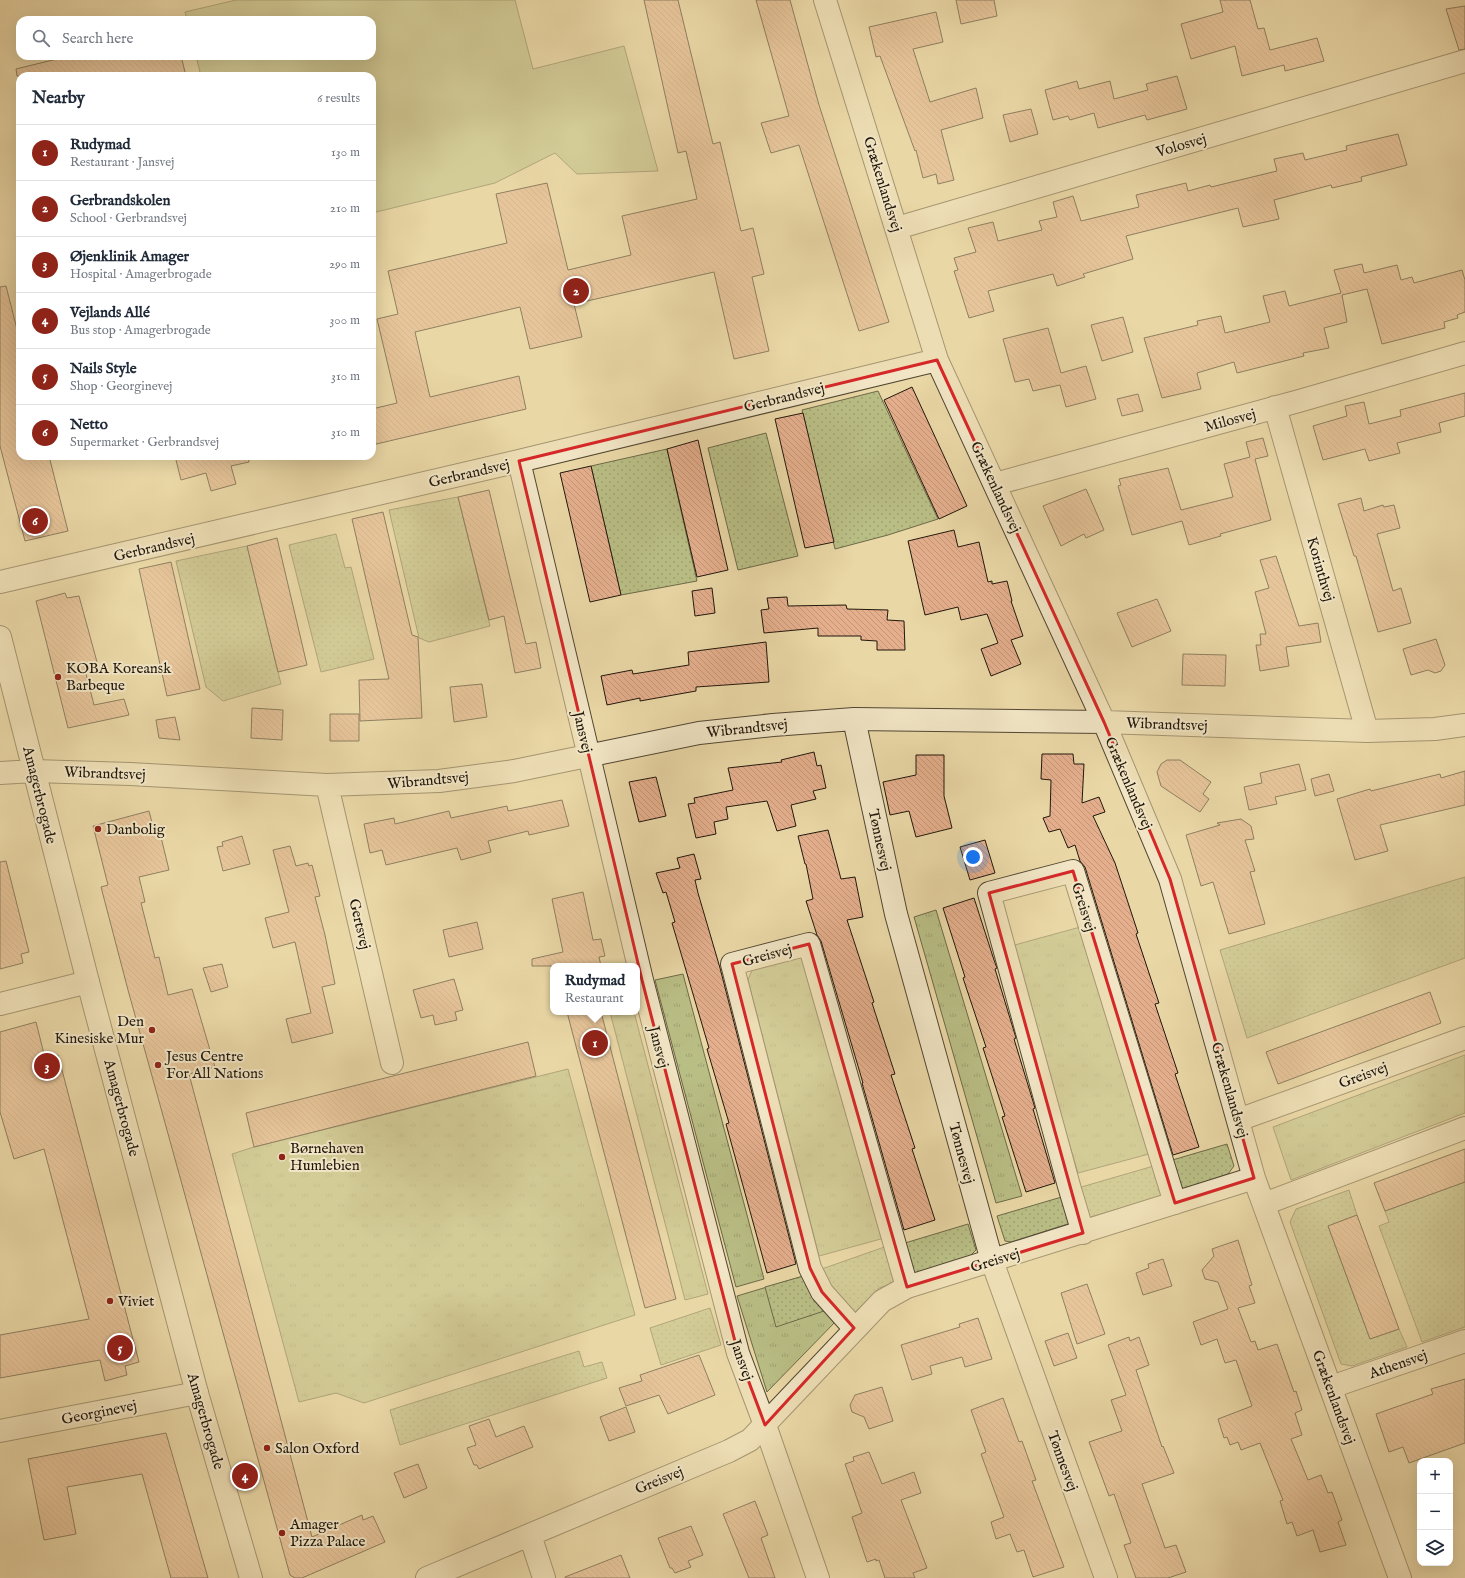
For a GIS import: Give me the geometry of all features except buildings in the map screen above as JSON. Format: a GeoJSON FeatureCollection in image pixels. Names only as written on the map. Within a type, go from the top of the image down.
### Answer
{"type":"FeatureCollection","features":[{"type":"Feature","properties":{"kind":"street","name":"Grækenlandsvej"},"geometry":{"type":"LineString","coordinates":[[825,0],[937,360],[1104,722],[1170,879],[1254,1178],[1400,1578]]}},
{"type":"Feature","properties":{"kind":"street","name":"Volosvej"},"geometry":{"type":"LineString","coordinates":[[896,228],[1465,61]]}},
{"type":"Feature","properties":{"kind":"street","name":"Milosvej"},"geometry":{"type":"LineString","coordinates":[[995,484],[1465,353]]}},
{"type":"Feature","properties":{"kind":"street","name":"Gerbrandsvej"},"geometry":{"type":"LineString","coordinates":[[0,582],[519,461],[937,360]]}},
{"type":"Feature","properties":{"kind":"street","name":"Korinthvej"},"geometry":{"type":"LineString","coordinates":[[1275,407],[1367,731]]}},
{"type":"Feature","properties":{"kind":"street","name":"Jansvej"},"geometry":{"type":"LineString","coordinates":[[519,461],[638,963]]}},
{"type":"Feature","properties":{"kind":"street","name":"Amagerbrogade"},"geometry":{"type":"LineString","coordinates":[[0,637],[88,982],[197,1393],[251,1578]]}},
{"type":"Feature","properties":{"kind":"street","name":"Wibrandtsvej"},"geometry":{"type":"LineString","coordinates":[[0,773],[34,771],[130,774],[327,786],[439,781],[514,772],[699,733],[773,725],[854,719],[1104,722],[1367,731],[1435,729],[1465,725]]}},
{"type":"Feature","properties":{"kind":"street","name":"Tønnesvej"},"geometry":{"type":"LineString","coordinates":[[854,719],[896,914],[992,1261],[1106,1578]]}},
{"type":"Feature","properties":{"kind":"street","name":"Gertsvej"},"geometry":{"type":"LineString","coordinates":[[327,786],[392,1063]]}},
{"type":"Feature","properties":{"kind":"street","name":"Greisvej"},"geometry":{"type":"LineString","coordinates":[[1083,1233],[989,893],[1073,871],[1175,1203]]}},
{"type":"Feature","properties":{"kind":"street","name":"Greisvej"},"geometry":{"type":"LineString","coordinates":[[854,1328],[822,1292],[810,1268],[732,964],[809,944],[907,1288]]}},
{"type":"Feature","properties":{"kind":"street","name":"Jansvej"},"geometry":{"type":"LineString","coordinates":[[640,970],[738,1353],[765,1425],[818,1578]]}},
{"type":"Feature","properties":{"kind":"street"},"geometry":{"type":"LineString","coordinates":[[0,1004],[88,982]]}},
{"type":"Feature","properties":{"kind":"street","name":"Greisvej"},"geometry":{"type":"LineString","coordinates":[[1238,1120],[1465,1038]]}},
{"type":"Feature","properties":{"kind":"street"},"geometry":{"type":"LineString","coordinates":[[1264,1204],[1465,1128]]}},
{"type":"Feature","properties":{"kind":"street","name":"Greisvej"},"geometry":{"type":"LineString","coordinates":[[427,1578],[633,1490],[729,1451],[750,1440],[854,1328],[882,1301],[907,1288],[1254,1178]]}},
{"type":"Feature","properties":{"kind":"street","name":"Athensvej"},"geometry":{"type":"LineString","coordinates":[[1331,1387],[1465,1340]]}},
{"type":"Feature","properties":{"kind":"street","name":"Georginevej"},"geometry":{"type":"LineString","coordinates":[[0,1431],[197,1393]]}},
{"type":"Feature","properties":{"kind":"street"},"geometry":{"type":"LineString","coordinates":[[530,1535],[544,1578]]}},
{"type":"Feature","properties":{"kind":"highlighted area"},"geometry":{"type":"Polygon","coordinates":[[[937,360],[1104,722],[1170,879],[1254,1178],[1175,1203],[1073,871],[989,893],[1083,1233],[907,1287],[809,944],[732,964],[810,1268],[822,1292],[854,1328],[765,1425],[738,1353],[642,980],[519,461],[937,360]]]}},
{"type":"Feature","properties":{"kind":"green space"},"geometry":{"type":"Polygon","coordinates":[[[236,0],[515,0],[533,69],[624,46],[658,171],[577,174],[555,153],[495,183],[376,212],[376,72],[200,72],[197,60],[376,60],[376,16],[186,16],[185,12],[236,0]]]}},
{"type":"Feature","properties":{"kind":"green space"},"geometry":{"type":"Polygon","coordinates":[[[878,391],[938,519],[888,535],[835,549],[802,410],[878,391]]]}},
{"type":"Feature","properties":{"kind":"green space"},"geometry":{"type":"Polygon","coordinates":[[[766,433],[798,556],[738,570],[708,448],[766,433]]]}},
{"type":"Feature","properties":{"kind":"green space"},"geometry":{"type":"Polygon","coordinates":[[[667,449],[697,581],[621,595],[591,466],[667,449]]]}},
{"type":"Feature","properties":{"kind":"green space"},"geometry":{"type":"Polygon","coordinates":[[[458,497],[490,626],[429,642],[419,638],[389,510],[458,497]]]}},
{"type":"Feature","properties":{"kind":"green space"},"geometry":{"type":"Polygon","coordinates":[[[336,534],[345,568],[351,567],[374,659],[321,672],[289,545],[336,534]]]}},
{"type":"Feature","properties":{"kind":"green space"},"geometry":{"type":"Polygon","coordinates":[[[247,546],[281,684],[223,701],[206,687],[176,561],[247,546]]]}},
{"type":"Feature","properties":{"kind":"green space"},"geometry":{"type":"Polygon","coordinates":[[[1465,877],[1465,958],[1247,1038],[1220,950],[1465,877]]]}},
{"type":"Feature","properties":{"kind":"green space"},"geometry":{"type":"Polygon","coordinates":[[[936,910],[1022,1196],[996,1203],[914,917],[936,910]]]}},
{"type":"Feature","properties":{"kind":"green space"},"geometry":{"type":"Polygon","coordinates":[[[1084,926],[1149,1154],[1078,1173],[1011,946],[1084,926]]]}},
{"type":"Feature","properties":{"kind":"green space"},"geometry":{"type":"Polygon","coordinates":[[[795,954],[804,958],[888,1237],[819,1256],[748,980],[752,970],[795,954]]]}},
{"type":"Feature","properties":{"kind":"green space"},"geometry":{"type":"Polygon","coordinates":[[[683,974],[764,1279],[736,1287],[655,980],[683,974]]]}},
{"type":"Feature","properties":{"kind":"green space"},"geometry":{"type":"Polygon","coordinates":[[[611,1015],[635,1015],[708,1294],[685,1300],[611,1015]]]}},
{"type":"Feature","properties":{"kind":"green space"},"geometry":{"type":"Polygon","coordinates":[[[1465,1055],[1465,1113],[1291,1180],[1273,1127],[1465,1055]]]}},
{"type":"Feature","properties":{"kind":"green space"},"geometry":{"type":"Polygon","coordinates":[[[568,1069],[635,1315],[364,1403],[336,1393],[299,1402],[232,1154],[254,1147],[568,1069]]]}},
{"type":"Feature","properties":{"kind":"green space"},"geometry":{"type":"Polygon","coordinates":[[[1227,1144],[1234,1166],[1228,1174],[1179,1190],[1169,1161],[1227,1144]]]}},
{"type":"Feature","properties":{"kind":"green space"},"geometry":{"type":"Polygon","coordinates":[[[1157,1165],[1166,1195],[1087,1218],[1078,1188],[1157,1165]]]}},
{"type":"Feature","properties":{"kind":"green space"},"geometry":{"type":"Polygon","coordinates":[[[1465,1182],[1465,1327],[1422,1342],[1379,1226],[1389,1222],[1385,1211],[1465,1182]]]}},
{"type":"Feature","properties":{"kind":"green space"},"geometry":{"type":"Polygon","coordinates":[[[1349,1190],[1357,1215],[1328,1226],[1370,1339],[1399,1329],[1407,1347],[1352,1366],[1341,1364],[1290,1222],[1296,1209],[1349,1190]]]}},
{"type":"Feature","properties":{"kind":"green space"},"geometry":{"type":"Polygon","coordinates":[[[1065,1196],[1074,1222],[1011,1242],[1005,1241],[997,1216],[1065,1196]]]}},
{"type":"Feature","properties":{"kind":"green space"},"geometry":{"type":"Polygon","coordinates":[[[968,1224],[976,1250],[970,1256],[913,1274],[905,1243],[968,1224]]]}},
{"type":"Feature","properties":{"kind":"green space"},"geometry":{"type":"Polygon","coordinates":[[[890,1245],[896,1282],[879,1288],[853,1314],[819,1270],[890,1245]]]}},
{"type":"Feature","properties":{"kind":"green space"},"geometry":{"type":"Polygon","coordinates":[[[807,1275],[838,1319],[767,1392],[737,1296],[807,1275]]]}},
{"type":"Feature","properties":{"kind":"green space"},"geometry":{"type":"Polygon","coordinates":[[[807,1275],[830,1309],[776,1327],[765,1287],[807,1275]]]}},
{"type":"Feature","properties":{"kind":"green space"},"geometry":{"type":"Polygon","coordinates":[[[710,1308],[721,1345],[661,1365],[650,1328],[710,1308]]]}},
{"type":"Feature","properties":{"kind":"green space"},"geometry":{"type":"Polygon","coordinates":[[[579,1351],[584,1367],[602,1362],[607,1378],[400,1445],[390,1410],[579,1351]]]}},
{"type":"Feature","properties":{"kind":"place","name":"Gerbrandskolen"},"geometry":{"type":"Point","coordinates":[576,291]}},
{"type":"Feature","properties":{"kind":"place","name":"Netto"},"geometry":{"type":"Point","coordinates":[35,521]}},
{"type":"Feature","properties":{"kind":"place","name":"KOBA Koreansk Barbeque"},"geometry":{"type":"Point","coordinates":[58,677]}},
{"type":"Feature","properties":{"kind":"place","name":"Danbolig"},"geometry":{"type":"Point","coordinates":[98,829]}},
{"type":"Feature","properties":{"kind":"place","name":"Den Kinesiske Mur"},"geometry":{"type":"Point","coordinates":[152,1030]}},
{"type":"Feature","properties":{"kind":"place","name":"Rudymad"},"geometry":{"type":"Point","coordinates":[595,1043]}},
{"type":"Feature","properties":{"kind":"place","name":"Jesus Centre For All Nations"},"geometry":{"type":"Point","coordinates":[158,1065]}},
{"type":"Feature","properties":{"kind":"place","name":"Øjenklinik Amager"},"geometry":{"type":"Point","coordinates":[47,1066]}},
{"type":"Feature","properties":{"kind":"place","name":"Børnehaven Humlebien"},"geometry":{"type":"Point","coordinates":[282,1157]}},
{"type":"Feature","properties":{"kind":"place","name":"Viviet"},"geometry":{"type":"Point","coordinates":[110,1301]}},
{"type":"Feature","properties":{"kind":"place","name":"Nails Style"},"geometry":{"type":"Point","coordinates":[120,1348]}},
{"type":"Feature","properties":{"kind":"place","name":"Salon Oxford"},"geometry":{"type":"Point","coordinates":[267,1448]}},
{"type":"Feature","properties":{"kind":"place","name":"Vejlands Allé"},"geometry":{"type":"Point","coordinates":[245,1476]}},
{"type":"Feature","properties":{"kind":"place","name":"Amager Pizza Palace"},"geometry":{"type":"Point","coordinates":[282,1533]}}]}
